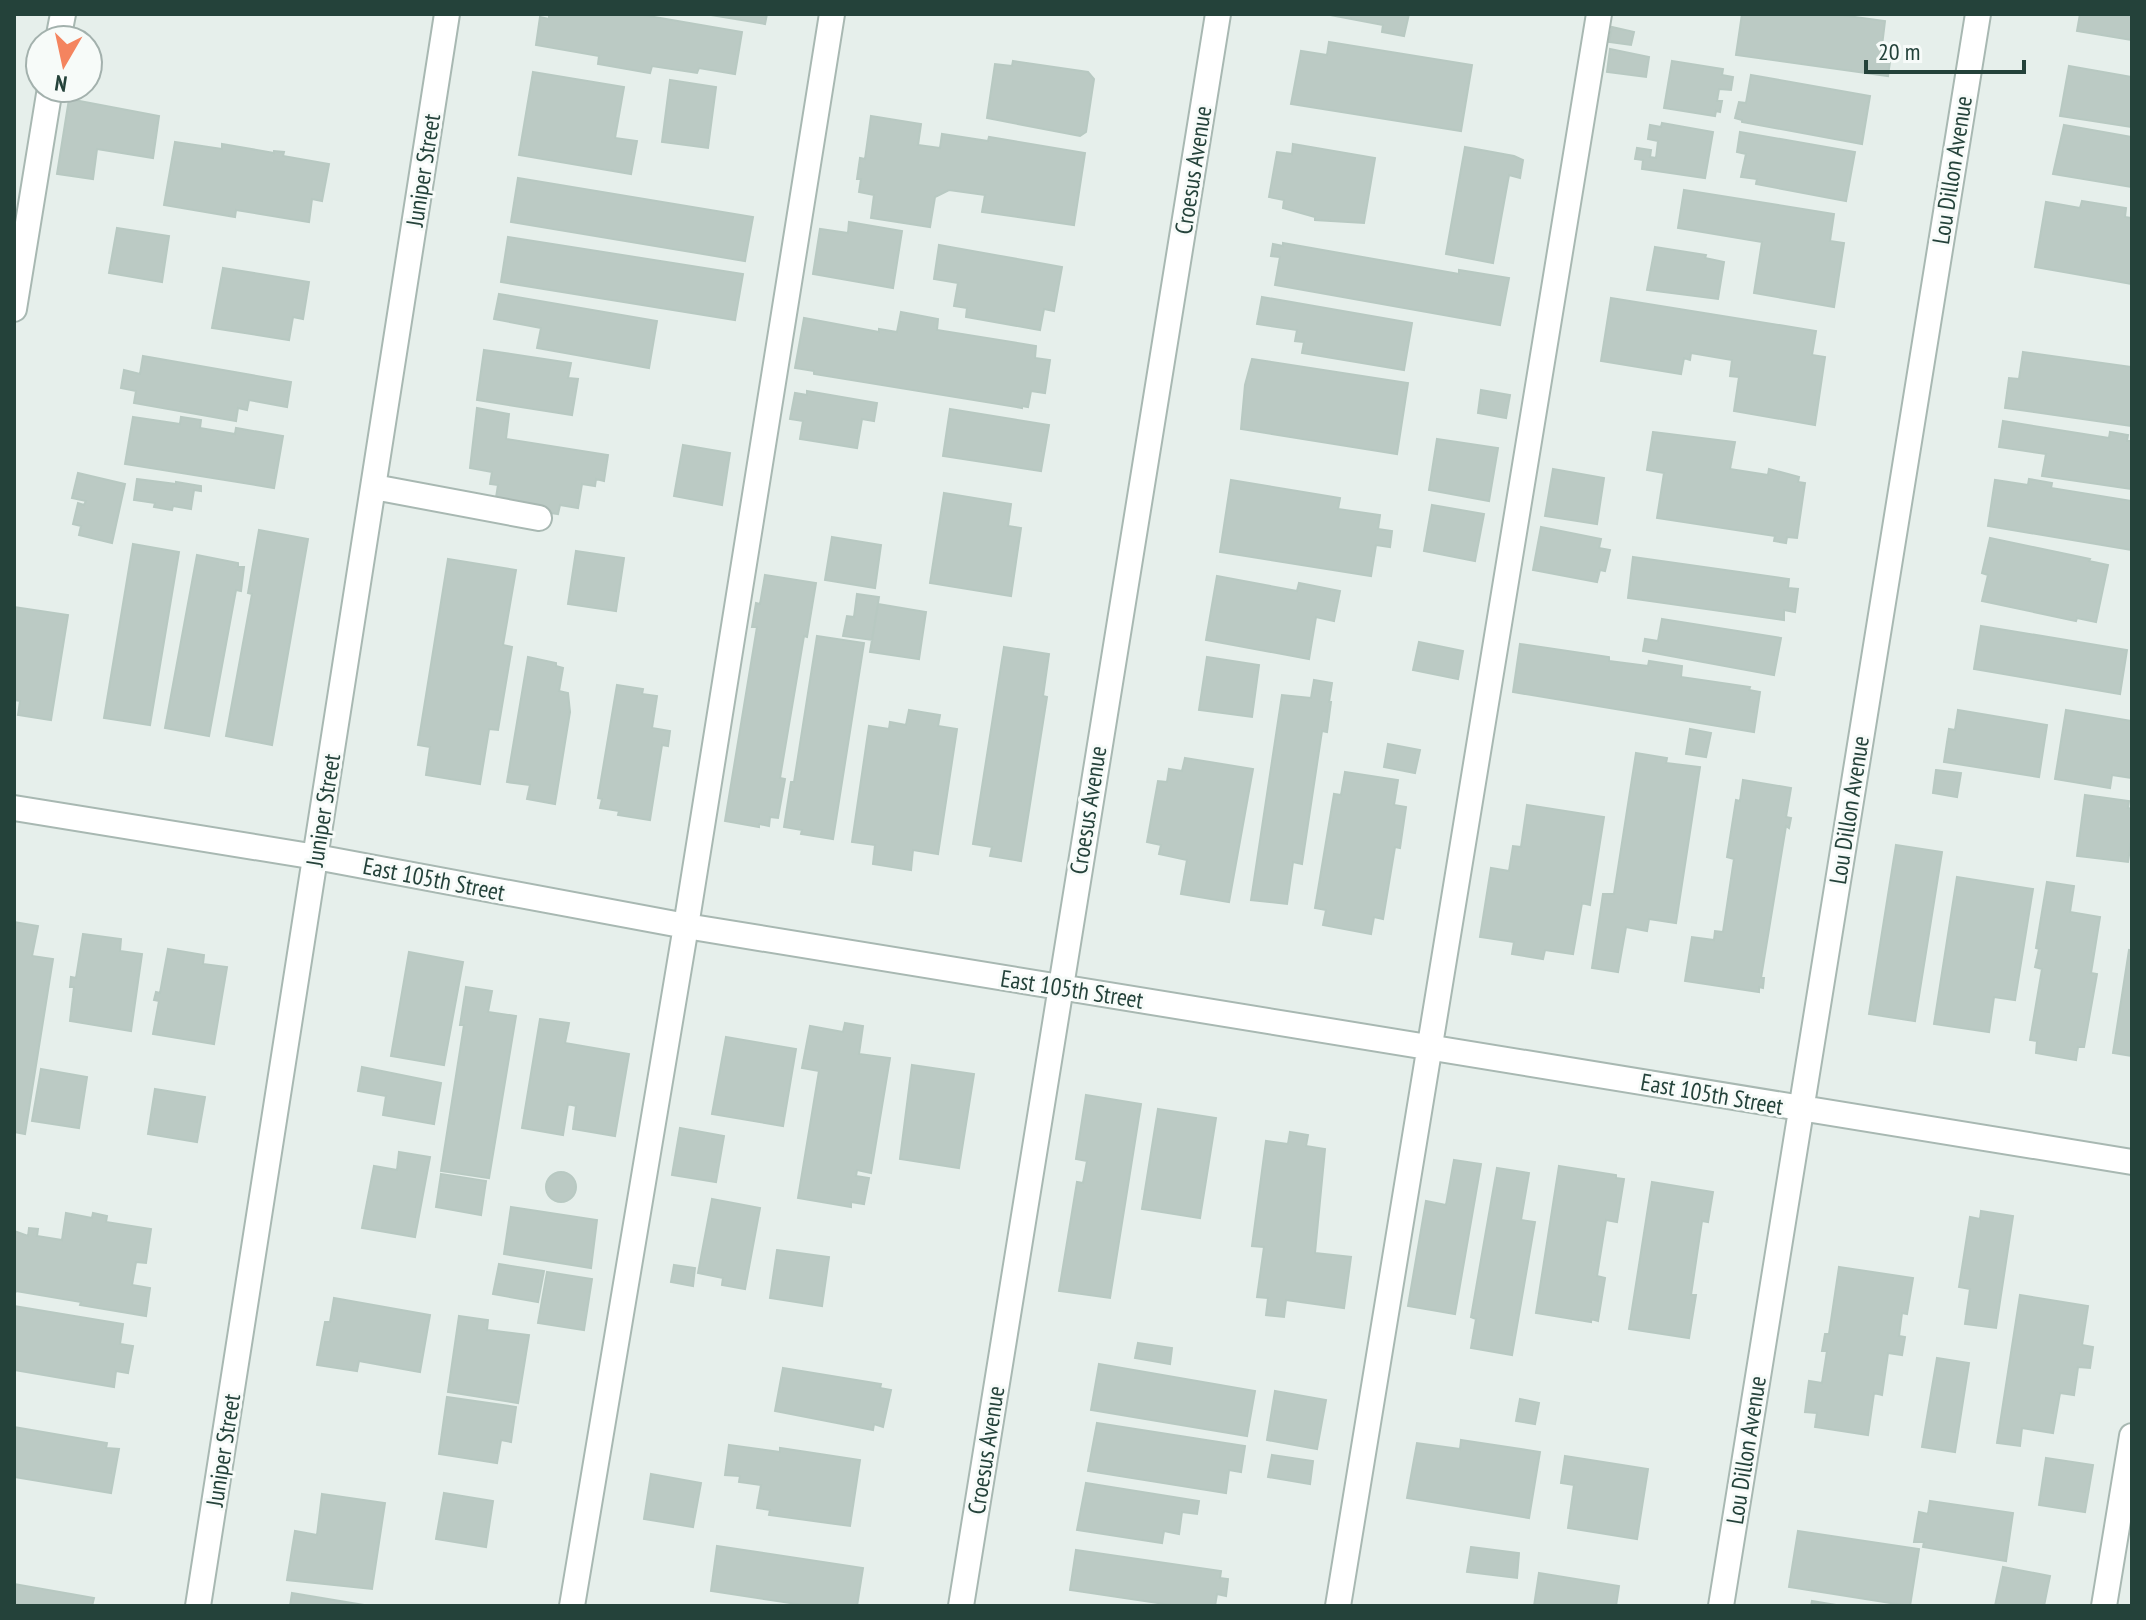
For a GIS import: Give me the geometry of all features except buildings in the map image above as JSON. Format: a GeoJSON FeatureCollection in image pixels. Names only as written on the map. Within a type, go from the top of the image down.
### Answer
{"type":"FeatureCollection","features":[{"type":"Feature","properties":{"kind":"street","name":"Juniper Street"},"geometry":{"type":"LineString","coordinates":[[198,1606],[447,14]]}},
{"type":"Feature","properties":{"kind":"street"},"geometry":{"type":"LineString","coordinates":[[572,1606],[686,926],[832,14]]}},
{"type":"Feature","properties":{"kind":"street","name":"Croesus Avenue"},"geometry":{"type":"LineString","coordinates":[[961,1606],[1218,14]]}},
{"type":"Feature","properties":{"kind":"street"},"geometry":{"type":"LineString","coordinates":[[1338,1606],[1599,14]]}},
{"type":"Feature","properties":{"kind":"street","name":"Lou Dillon Avenue"},"geometry":{"type":"LineString","coordinates":[[1721,1606],[1978,14]]}},
{"type":"Feature","properties":{"kind":"street"},"geometry":{"type":"LineString","coordinates":[[14,309],[47,104]]}},
{"type":"Feature","properties":{"kind":"street"},"geometry":{"type":"LineString","coordinates":[[374,487],[539,518]]}},
{"type":"Feature","properties":{"kind":"street","name":"East 105th Street"},"geometry":{"type":"LineString","coordinates":[[14,808],[316,857],[686,926],[2132,1162]]}},
{"type":"Feature","properties":{"kind":"street"},"geometry":{"type":"LineString","coordinates":[[2104,1606],[2132,1436]]}}]}
